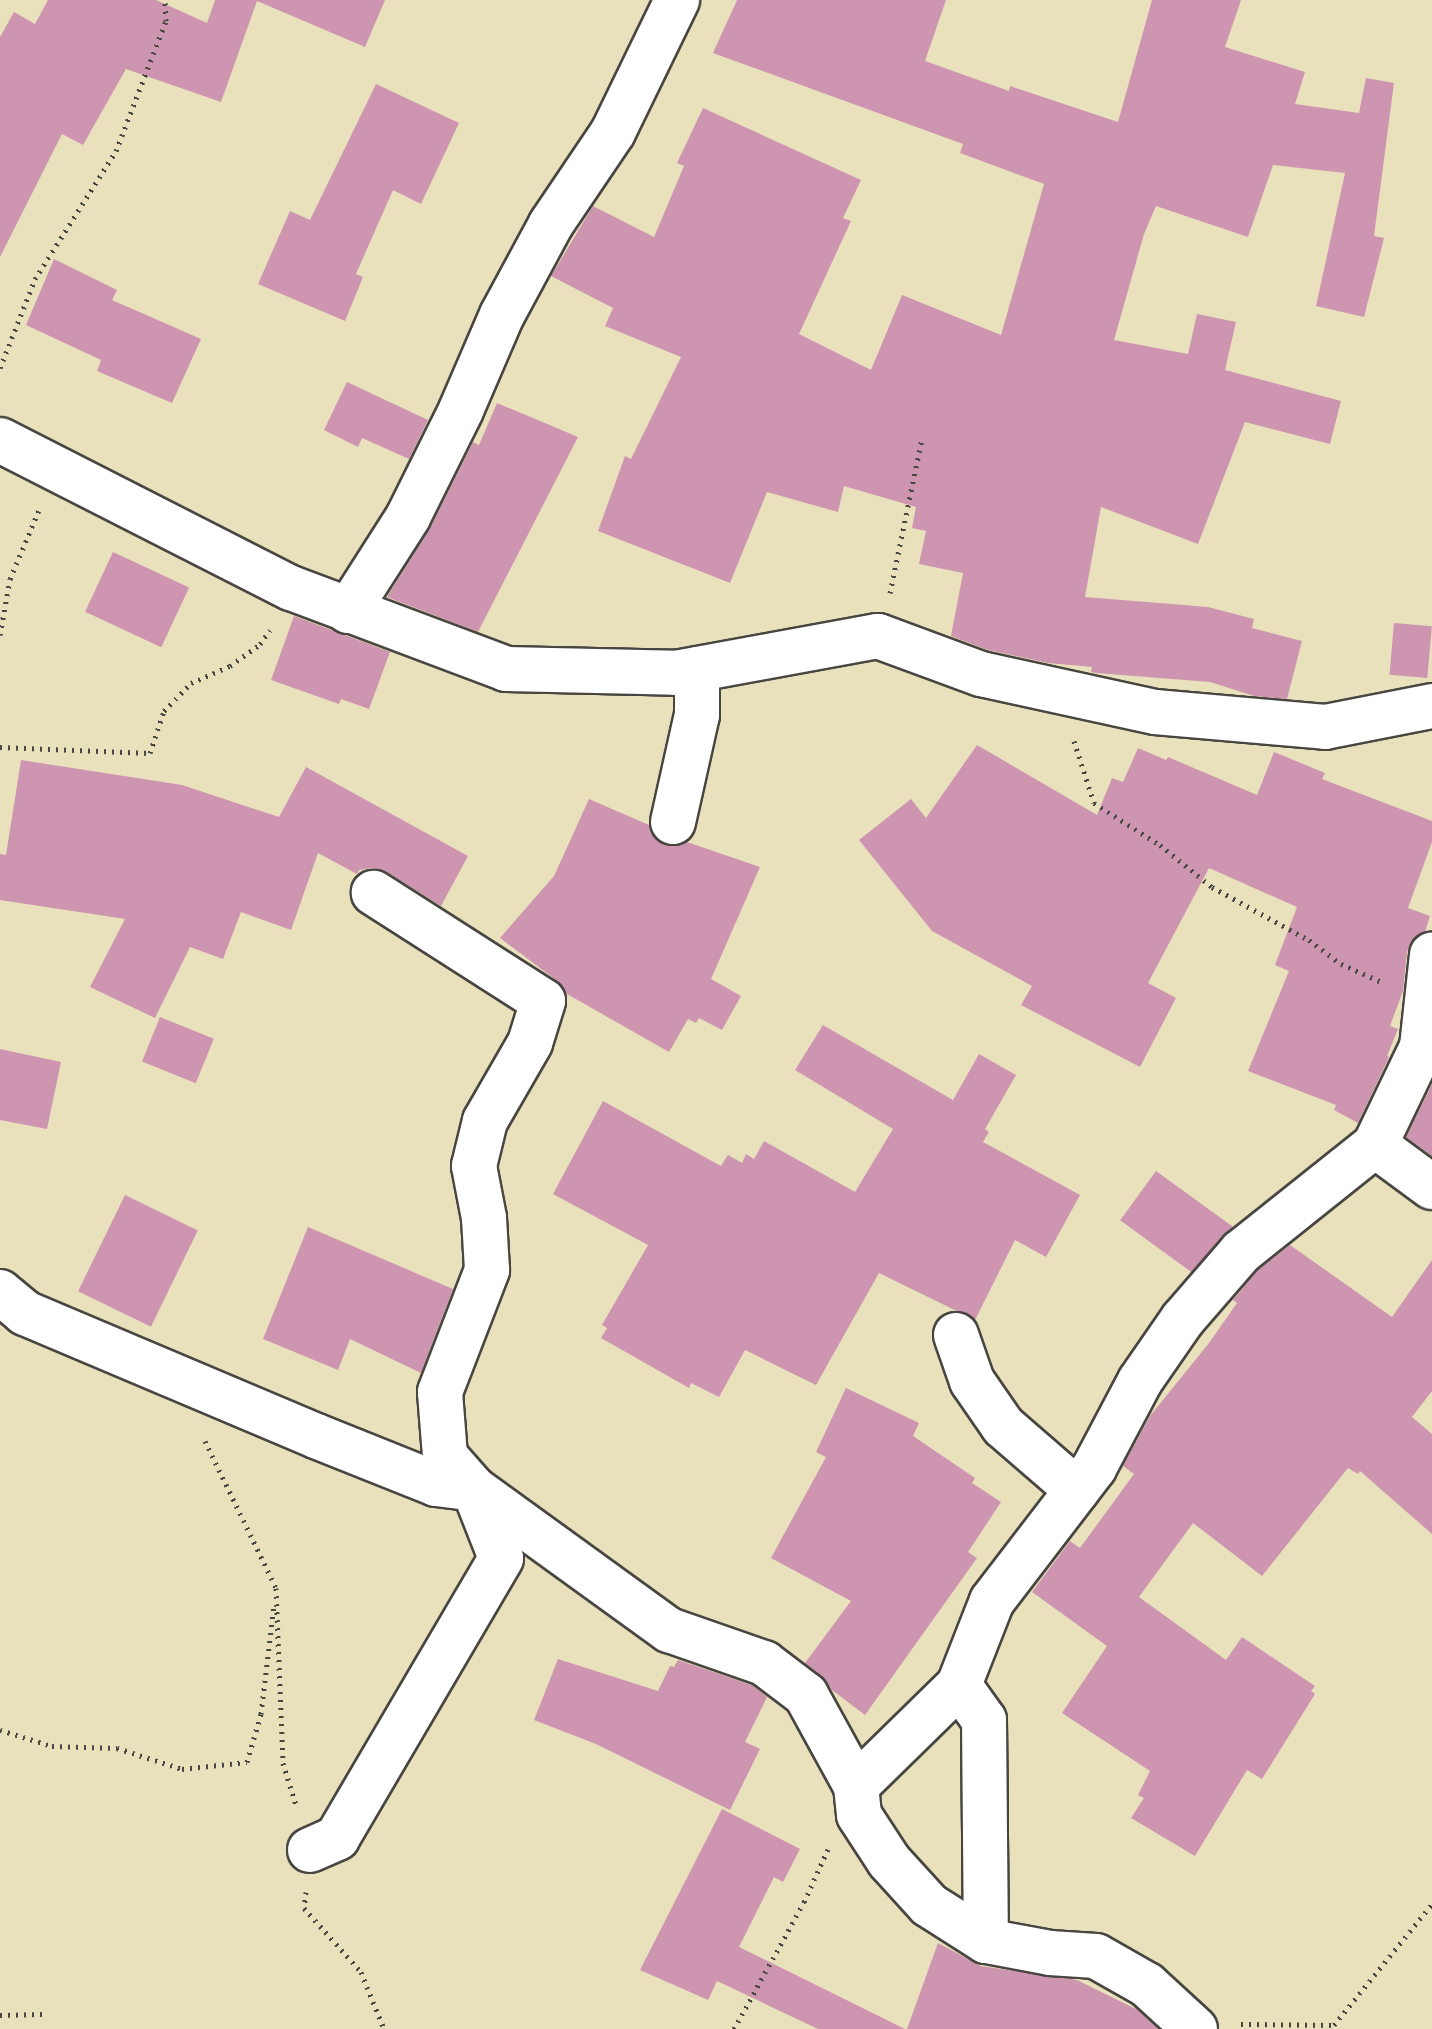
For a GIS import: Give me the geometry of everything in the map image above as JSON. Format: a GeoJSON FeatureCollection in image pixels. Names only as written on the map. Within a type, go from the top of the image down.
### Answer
{"type":"FeatureCollection","features":[{"type":"Feature","properties":{"kind":"street"},"geometry":{"type":"LineString","coordinates":[[348,611],[408,517],[461,410],[502,315],[551,224],[613,132],[677,0]]}},
{"type":"Feature","properties":{"kind":"street"},"geometry":{"type":"LineString","coordinates":[[0,440],[291,588],[506,669],[676,673],[878,636],[981,674],[1155,712],[1325,727],[1432,706]]}},
{"type":"Feature","properties":{"kind":"street"},"geometry":{"type":"LineString","coordinates":[[673,822],[697,715],[697,669]]}},
{"type":"Feature","properties":{"kind":"street"},"geometry":{"type":"LineString","coordinates":[[374,893],[543,1001],[530,1043],[485,1121],[474,1166],[484,1218],[487,1270],[440,1392],[445,1456],[474,1489],[549,1540],[669,1630],[764,1663],[806,1695],[856,1786],[859,1815],[889,1861],[929,1905],[986,1941],[1050,1953],[1096,1956],[1147,1985],[1191,2025]]}},
{"type":"Feature","properties":{"kind":"street"},"geometry":{"type":"LineString","coordinates":[[856,1786],[959,1685],[992,1601],[1094,1468],[1140,1381],[1193,1307],[1241,1252],[1375,1145],[1426,1036],[1432,955]]}},
{"type":"Feature","properties":{"kind":"street"},"geometry":{"type":"LineString","coordinates":[[1375,1145],[1432,1187]]}},
{"type":"Feature","properties":{"kind":"street"},"geometry":{"type":"LineString","coordinates":[[0,1292],[25,1313],[316,1436],[436,1484],[474,1489]]}},
{"type":"Feature","properties":{"kind":"street"},"geometry":{"type":"LineString","coordinates":[[956,1335],[972,1381],[1003,1426],[1077,1490]]}},
{"type":"Feature","properties":{"kind":"street"},"geometry":{"type":"LineString","coordinates":[[310,1850],[337,1838],[501,1558],[474,1489]]}},
{"type":"Feature","properties":{"kind":"street"},"geometry":{"type":"LineString","coordinates":[[959,1685],[984,1720],[986,1941]]}},
{"type":"Feature","properties":{"kind":"path"},"geometry":{"type":"LineString","coordinates":[[0,368],[35,279],[116,151],[166,21],[165,0]]}},
{"type":"Feature","properties":{"kind":"path"},"geometry":{"type":"LineString","coordinates":[[878,636],[901,551],[922,439]]}},
{"type":"Feature","properties":{"kind":"path"},"geometry":{"type":"LineString","coordinates":[[0,635],[10,579],[22,548],[39,509],[64,473]]}},
{"type":"Feature","properties":{"kind":"path"},"geometry":{"type":"LineString","coordinates":[[0,747],[150,753],[164,711],[191,683],[230,666],[260,644],[280,615],[291,588]]}},
{"type":"Feature","properties":{"kind":"path"},"geometry":{"type":"LineString","coordinates":[[1045,687],[1076,744],[1094,803],[1160,845],[1212,887],[1273,919],[1341,964],[1399,991],[1426,1036]]}},
{"type":"Feature","properties":{"kind":"path"},"geometry":{"type":"LineString","coordinates":[[0,1730],[52,1746],[117,1748],[182,1769],[247,1762],[261,1714],[276,1588],[197,1430]]}},
{"type":"Feature","properties":{"kind":"path"},"geometry":{"type":"LineString","coordinates":[[734,2029],[804,1902],[856,1786]]}},
{"type":"Feature","properties":{"kind":"path"},"geometry":{"type":"LineString","coordinates":[[1191,2025],[1334,2025],[1432,1904]]}},
{"type":"Feature","properties":{"kind":"path"},"geometry":{"type":"LineString","coordinates":[[0,2015],[42,2014]]}},
{"type":"Feature","properties":{"kind":"building"},"geometry":{"type":"Polygon","coordinates":[[[48,0],[156,0],[207,23],[215,0],[385,0],[365,47],[257,1],[221,102],[126,69],[83,145],[62,134],[0,257],[0,37],[14,12],[35,24],[48,0]]]}},
{"type":"Feature","properties":{"kind":"building"},"geometry":{"type":"Polygon","coordinates":[[[737,0],[946,0],[925,61],[1009,91],[1010,86],[1118,122],[1152,0],[1241,0],[1225,47],[1305,72],[1295,104],[1359,113],[1366,78],[1394,83],[1374,236],[1384,238],[1364,317],[1316,306],[1345,173],[1273,165],[1248,237],[1156,206],[1144,234],[1114,340],[1188,354],[1197,314],[1236,322],[1225,370],[1341,401],[1330,444],[1245,422],[1198,544],[1101,507],[1085,597],[1208,607],[1254,619],[1252,628],[1302,641],[1287,699],[1254,696],[1210,682],[1096,673],[1091,672],[1092,667],[1048,663],[988,650],[951,636],[963,573],[919,564],[926,531],[912,528],[916,507],[844,486],[838,512],[767,492],[730,583],[598,531],[625,456],[631,459],[681,357],[605,326],[613,308],[551,276],[593,206],[654,237],[684,166],[677,163],[703,108],[861,180],[843,218],[851,221],[799,334],[871,370],[902,295],[1001,335],[1044,184],[960,153],[963,144],[713,53],[737,0]]]}},
{"type":"Feature","properties":{"kind":"building"},"geometry":{"type":"Polygon","coordinates":[[[376,84],[459,123],[421,204],[393,190],[356,274],[363,277],[345,321],[258,284],[290,211],[310,220],[376,84]]]}},
{"type":"Feature","properties":{"kind":"building"},"geometry":{"type":"Polygon","coordinates":[[[54,259],[117,290],[112,300],[201,339],[172,403],[97,371],[101,360],[26,325],[54,259]]]}},
{"type":"Feature","properties":{"kind":"building"},"geometry":{"type":"Polygon","coordinates":[[[347,382],[428,420],[409,459],[362,438],[358,447],[324,430],[347,382]]]}},
{"type":"Feature","properties":{"kind":"building"},"geometry":{"type":"Polygon","coordinates":[[[497,403],[578,437],[478,632],[387,597],[430,528],[473,442],[479,445],[497,403]]]}},
{"type":"Feature","properties":{"kind":"building"},"geometry":{"type":"Polygon","coordinates":[[[113,552],[189,587],[161,647],[85,612],[113,552]]]}},
{"type":"Feature","properties":{"kind":"building"},"geometry":{"type":"Polygon","coordinates":[[[294,616],[390,652],[369,709],[341,699],[339,704],[271,680],[294,616]]]}},
{"type":"Feature","properties":{"kind":"building"},"geometry":{"type":"Polygon","coordinates":[[[1394,623],[1432,626],[1427,678],[1389,675],[1394,623]]]}},
{"type":"Feature","properties":{"kind":"building"},"geometry":{"type":"Polygon","coordinates":[[[977,745],[1097,815],[1112,778],[1123,782],[1138,748],[1166,760],[1168,757],[1257,795],[1274,752],[1325,773],[1322,779],[1432,821],[1432,842],[1408,908],[1430,916],[1425,932],[1412,940],[1407,952],[1403,991],[1390,1026],[1398,1029],[1389,1057],[1358,1123],[1334,1110],[1336,1105],[1248,1071],[1289,971],[1275,965],[1297,907],[1209,868],[1148,983],[1176,998],[1140,1067],[1021,1005],[1032,986],[932,931],[859,840],[911,799],[926,818],[977,745]]]}},
{"type":"Feature","properties":{"kind":"building"},"geometry":{"type":"Polygon","coordinates":[[[21,760],[182,785],[279,817],[306,767],[468,856],[441,906],[387,872],[374,868],[359,870],[357,874],[318,853],[291,930],[241,912],[223,959],[190,947],[155,1018],[90,987],[125,919],[0,900],[0,854],[6,855],[21,760]]]}},
{"type":"Feature","properties":{"kind":"building"},"geometry":{"type":"Polygon","coordinates":[[[589,799],[649,825],[656,840],[667,846],[687,842],[760,867],[711,979],[741,996],[722,1030],[699,1018],[696,1023],[688,1019],[669,1052],[567,994],[556,980],[500,938],[554,876],[589,799]]]}},
{"type":"Feature","properties":{"kind":"building"},"geometry":{"type":"Polygon","coordinates":[[[160,1017],[214,1039],[196,1083],[142,1062],[160,1017]]]}},
{"type":"Feature","properties":{"kind":"building"},"geometry":{"type":"Polygon","coordinates":[[[823,1025],[953,1100],[979,1054],[1016,1075],[985,1129],[989,1132],[983,1142],[1080,1195],[1046,1257],[1015,1240],[975,1320],[879,1273],[816,1385],[745,1350],[719,1397],[691,1383],[689,1388],[601,1338],[607,1328],[602,1325],[648,1245],[553,1194],[603,1101],[721,1166],[728,1155],[742,1163],[746,1154],[754,1159],[764,1141],[855,1192],[893,1129],[795,1070],[823,1025]]]}},
{"type":"Feature","properties":{"kind":"building"},"geometry":{"type":"Polygon","coordinates":[[[0,1049],[61,1062],[47,1129],[0,1120],[0,1049]]]}},
{"type":"Feature","properties":{"kind":"building"},"geometry":{"type":"Polygon","coordinates":[[[1432,1084],[1432,1156],[1406,1137],[1432,1084]]]}},
{"type":"Feature","properties":{"kind":"building"},"geometry":{"type":"Polygon","coordinates":[[[1156,1171],[1233,1227],[1197,1276],[1120,1220],[1156,1171]]]}},
{"type":"Feature","properties":{"kind":"building"},"geometry":{"type":"Polygon","coordinates":[[[125,1195],[198,1231],[151,1327],[78,1291],[125,1195]]]}},
{"type":"Feature","properties":{"kind":"building"},"geometry":{"type":"Polygon","coordinates":[[[308,1227],[453,1289],[421,1373],[350,1339],[338,1370],[263,1339],[308,1227]]]}},
{"type":"Feature","properties":{"kind":"building"},"geometry":{"type":"Polygon","coordinates":[[[1290,1245],[1392,1317],[1432,1260],[1432,1391],[1412,1417],[1432,1434],[1432,1534],[1360,1471],[1358,1474],[1348,1468],[1262,1576],[1193,1523],[1139,1597],[1226,1660],[1242,1637],[1315,1686],[1311,1691],[1315,1694],[1262,1779],[1247,1770],[1195,1856],[1131,1818],[1144,1798],[1138,1795],[1150,1771],[1062,1713],[1107,1646],[1032,1592],[1070,1541],[1080,1548],[1134,1474],[1123,1466],[1150,1416],[1209,1343],[1237,1303],[1233,1300],[1258,1270],[1290,1245]]]}},
{"type":"Feature","properties":{"kind":"building"},"geometry":{"type":"Polygon","coordinates":[[[846,1388],[919,1423],[913,1436],[975,1478],[972,1483],[1001,1502],[968,1552],[977,1558],[865,1715],[832,1690],[822,1676],[805,1663],[851,1601],[771,1558],[826,1457],[816,1452],[846,1388]]]}},
{"type":"Feature","properties":{"kind":"building"},"geometry":{"type":"Polygon","coordinates":[[[558,1659],[658,1691],[670,1666],[674,1667],[678,1660],[752,1685],[767,1697],[745,1742],[760,1749],[730,1810],[596,1744],[534,1720],[558,1659]]]}},
{"type":"Feature","properties":{"kind":"building"},"geometry":{"type":"Polygon","coordinates":[[[722,1809],[800,1849],[783,1882],[774,1877],[739,1947],[905,2029],[818,2029],[717,1981],[708,2000],[640,1970],[722,1809]]]}},
{"type":"Feature","properties":{"kind":"building"},"geometry":{"type":"Polygon","coordinates":[[[938,1943],[981,1966],[1077,1980],[1138,2010],[1158,2029],[907,2029],[938,1943]]]}}]}
